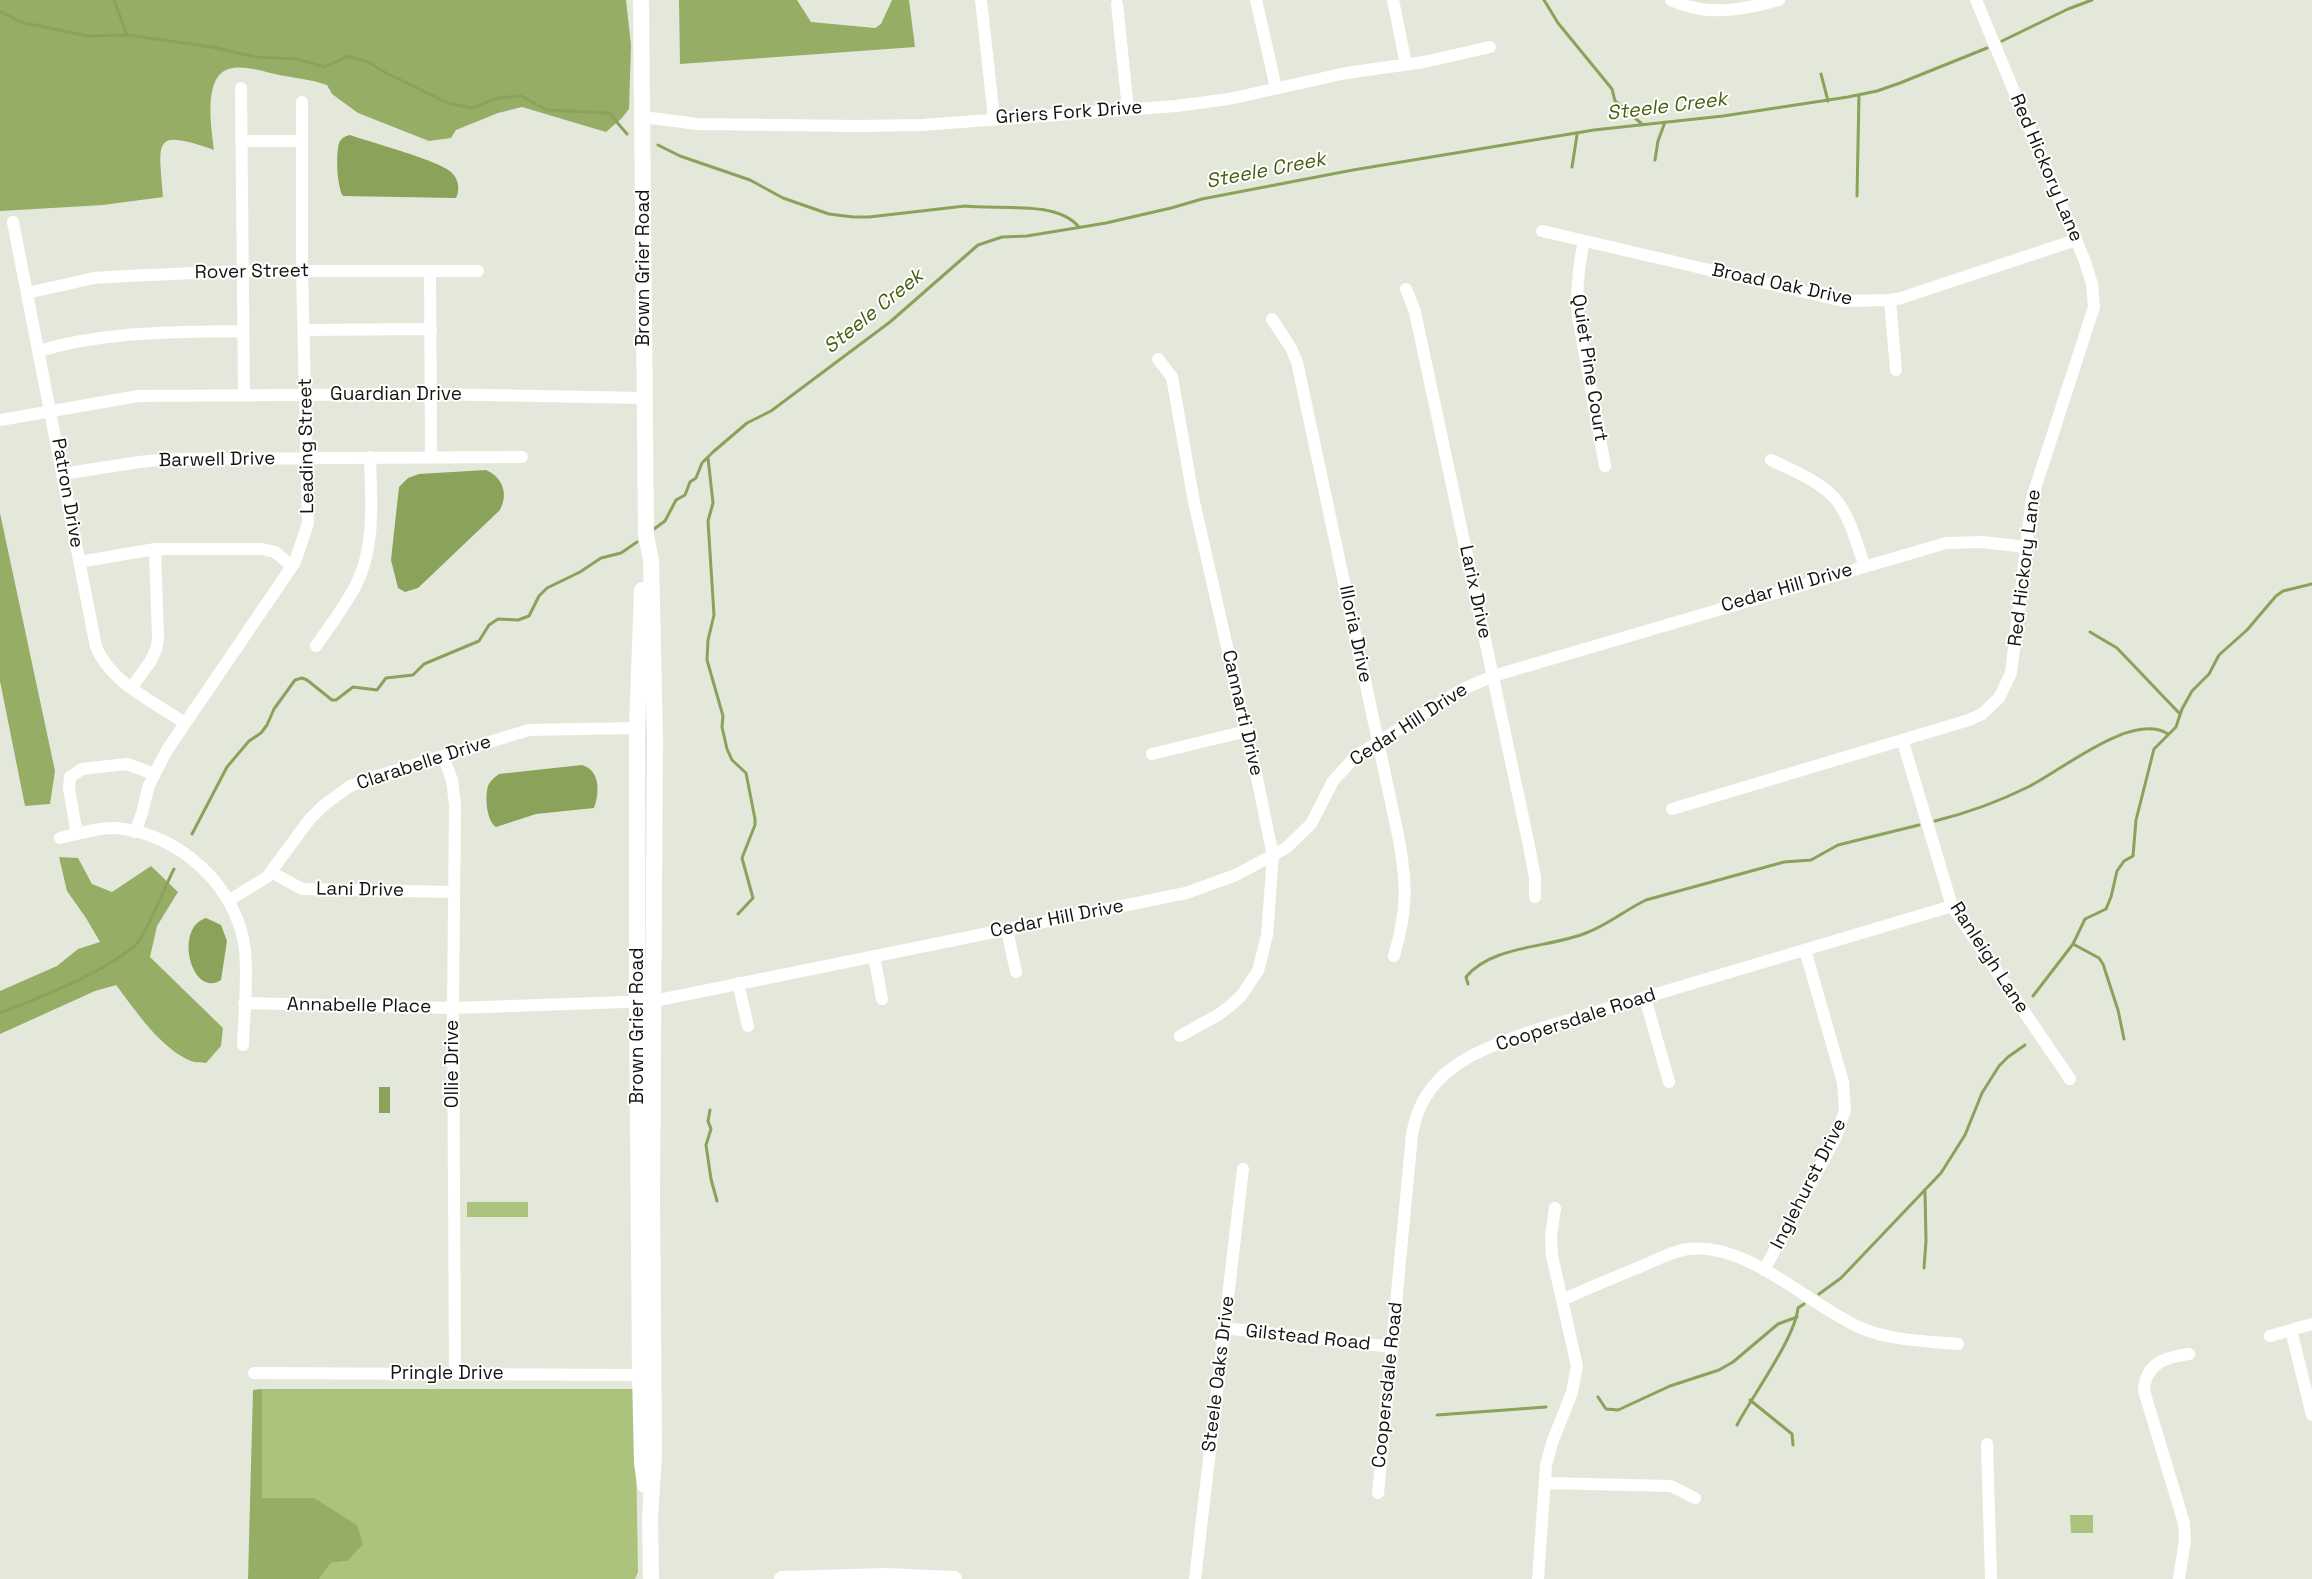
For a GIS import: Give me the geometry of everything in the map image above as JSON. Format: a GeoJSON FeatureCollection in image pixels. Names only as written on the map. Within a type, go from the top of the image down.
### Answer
{"type":"FeatureCollection","features":[{"type":"Feature","properties":{"kind":"main road","name":"Brown Grier Road"},"geometry":{"type":"LineString","coordinates":[[641,0],[646,536],[651,560],[653,635],[654,1001],[652,1196],[654,1454],[650,1516],[651,1579]]}},
{"type":"Feature","properties":{"kind":"main road","name":"Brown Grier Road"},"geometry":{"type":"LineString","coordinates":[[646,536],[643,543],[637,728],[637,1000],[642,1463],[650,1516]]}},
{"type":"Feature","properties":{"kind":"main road"},"geometry":{"type":"LineString","coordinates":[[637,728],[644,735],[646,747],[646,848],[654,876]]}},
{"type":"Feature","properties":{"kind":"main road"},"geometry":{"type":"LineString","coordinates":[[782,1579],[842,1576],[945,1579]]}},
{"type":"Feature","properties":{"kind":"street"},"geometry":{"type":"LineString","coordinates":[[981,0],[994,118]]}},
{"type":"Feature","properties":{"kind":"street"},"geometry":{"type":"LineString","coordinates":[[1256,0],[1276,88]]}},
{"type":"Feature","properties":{"kind":"street"},"geometry":{"type":"LineString","coordinates":[[1393,0],[1406,64]]}},
{"type":"Feature","properties":{"kind":"street"},"geometry":{"type":"LineString","coordinates":[[1672,0],[1697,9],[1723,12],[1779,0]]}},
{"type":"Feature","properties":{"kind":"street","name":"Red Hickory Lane"},"geometry":{"type":"LineString","coordinates":[[1672,809],[1903,742],[1969,720],[1982,714],[1999,698],[2011,672],[2032,498],[2094,307],[2092,284],[2076,240],[1976,0]]}},
{"type":"Feature","properties":{"kind":"street"},"geometry":{"type":"LineString","coordinates":[[1117,4],[1128,109]]}},
{"type":"Feature","properties":{"kind":"street","name":"Griers Fork Drive"},"geometry":{"type":"LineString","coordinates":[[643,117],[691,124],[922,125],[1203,103],[1382,66],[1424,62],[1490,47]]}},
{"type":"Feature","properties":{"kind":"street"},"geometry":{"type":"LineString","coordinates":[[241,88],[244,395]]}},
{"type":"Feature","properties":{"kind":"street","name":"Leading Street"},"geometry":{"type":"LineString","coordinates":[[134,832],[154,774],[185,723],[292,566],[308,523],[302,271],[302,102]]}},
{"type":"Feature","properties":{"kind":"street"},"geometry":{"type":"LineString","coordinates":[[242,142],[302,141]]}},
{"type":"Feature","properties":{"kind":"street","name":"Patron Drive"},"geometry":{"type":"LineString","coordinates":[[13,222],[52,411],[62,474],[96,647],[102,661],[115,676],[185,723]]}},
{"type":"Feature","properties":{"kind":"street","name":"Broad Oak Drive"},"geometry":{"type":"LineString","coordinates":[[1542,231],[1842,302],[1890,300],[2076,240]]}},
{"type":"Feature","properties":{"kind":"street","name":"Quiet Pine Court"},"geometry":{"type":"LineString","coordinates":[[1584,241],[1576,284],[1578,317],[1605,466]]}},
{"type":"Feature","properties":{"kind":"street"},"geometry":{"type":"LineString","coordinates":[[430,271],[432,456]]}},
{"type":"Feature","properties":{"kind":"street","name":"Rover Street"},"geometry":{"type":"LineString","coordinates":[[27,293],[94,278],[243,272],[478,271]]}},
{"type":"Feature","properties":{"kind":"street","name":"Larix Drive"},"geometry":{"type":"LineString","coordinates":[[1406,289],[1415,312],[1528,841],[1535,877],[1535,898]]}},
{"type":"Feature","properties":{"kind":"street"},"geometry":{"type":"LineString","coordinates":[[1890,300],[1896,370]]}},
{"type":"Feature","properties":{"kind":"street","name":"Illoria Drive"},"geometry":{"type":"LineString","coordinates":[[1272,318],[1291,348],[1297,362],[1404,870],[1404,916],[1394,956]]}},
{"type":"Feature","properties":{"kind":"street"},"geometry":{"type":"LineString","coordinates":[[304,330],[430,328]]}},
{"type":"Feature","properties":{"kind":"street"},"geometry":{"type":"LineString","coordinates":[[39,351],[103,336],[148,332],[243,331]]}},
{"type":"Feature","properties":{"kind":"street","name":"Cannarti Drive"},"geometry":{"type":"LineString","coordinates":[[1158,359],[1172,377],[1194,502],[1247,731],[1273,856],[1267,935],[1258,971],[1241,996],[1230,1006],[1218,1015],[1180,1036]]}},
{"type":"Feature","properties":{"kind":"street","name":"Guardian Drive"},"geometry":{"type":"LineString","coordinates":[[0,420],[138,396],[430,394],[645,398]]}},
{"type":"Feature","properties":{"kind":"street"},"geometry":{"type":"LineString","coordinates":[[316,646],[356,584],[364,566],[371,521],[370,456]]}},
{"type":"Feature","properties":{"kind":"street","name":"Barwell Drive"},"geometry":{"type":"LineString","coordinates":[[62,474],[171,459],[522,456]]}},
{"type":"Feature","properties":{"kind":"street"},"geometry":{"type":"LineString","coordinates":[[1771,460],[1809,477],[1834,496],[1850,522],[1864,565]]}},
{"type":"Feature","properties":{"kind":"street","name":"Cedar Hill Drive"},"geometry":{"type":"LineString","coordinates":[[654,1001],[1205,888],[1273,856],[1293,842],[1311,824],[1333,781],[1344,766],[1378,742],[1412,723],[1461,690],[1493,676],[1864,565],[1946,543],[1972,542],[2026,547]]}},
{"type":"Feature","properties":{"kind":"street"},"geometry":{"type":"LineString","coordinates":[[132,687],[150,662],[156,650],[158,639],[155,549]]}},
{"type":"Feature","properties":{"kind":"street"},"geometry":{"type":"LineString","coordinates":[[79,562],[155,549],[262,549],[275,552],[292,566]]}},
{"type":"Feature","properties":{"kind":"street","name":"Clarabelle Drive"},"geometry":{"type":"LineString","coordinates":[[228,901],[263,880],[309,820],[338,794],[374,777],[529,730],[637,728]]}},
{"type":"Feature","properties":{"kind":"street"},"geometry":{"type":"LineString","coordinates":[[1152,754],[1247,731]]}},
{"type":"Feature","properties":{"kind":"street","name":"Ranleigh Lane"},"geometry":{"type":"LineString","coordinates":[[1903,742],[1952,906],[2070,1079]]}},
{"type":"Feature","properties":{"kind":"street","name":"Ollie Drive"},"geometry":{"type":"LineString","coordinates":[[443,756],[452,780],[454,794],[453,1008],[456,1374]]}},
{"type":"Feature","properties":{"kind":"street"},"geometry":{"type":"LineString","coordinates":[[77,834],[69,789],[70,777],[82,768],[127,764],[154,774]]}},
{"type":"Feature","properties":{"kind":"street"},"geometry":{"type":"LineString","coordinates":[[60,838],[104,828],[134,832],[159,840],[194,861],[214,878],[237,921],[245,950],[243,1045]]}},
{"type":"Feature","properties":{"kind":"street","name":"Lani Drive"},"geometry":{"type":"LineString","coordinates":[[271,872],[302,889],[453,892]]}},
{"type":"Feature","properties":{"kind":"street","name":"Coopersdale Road"},"geometry":{"type":"LineString","coordinates":[[1378,1493],[1412,1135],[1418,1108],[1432,1086],[1454,1067],[1498,1043],[1952,906]]}},
{"type":"Feature","properties":{"kind":"street"},"geometry":{"type":"LineString","coordinates":[[1007,930],[1016,972]]}},
{"type":"Feature","properties":{"kind":"street","name":"Inglehurst Drive"},"geometry":{"type":"LineString","coordinates":[[1764,1270],[1836,1137],[1845,1110],[1843,1082],[1805,950]]}},
{"type":"Feature","properties":{"kind":"street"},"geometry":{"type":"LineString","coordinates":[[874,956],[882,999]]}},
{"type":"Feature","properties":{"kind":"street"},"geometry":{"type":"LineString","coordinates":[[738,983],[748,1026]]}},
{"type":"Feature","properties":{"kind":"street"},"geometry":{"type":"LineString","coordinates":[[1645,998],[1669,1082]]}},
{"type":"Feature","properties":{"kind":"street","name":"Annabelle Place"},"geometry":{"type":"LineString","coordinates":[[244,1002],[453,1008],[637,1000],[654,1001]]}},
{"type":"Feature","properties":{"kind":"street","name":"Steele Oaks Drive"},"geometry":{"type":"LineString","coordinates":[[1195,1579],[1242,1168]]}},
{"type":"Feature","properties":{"kind":"street"},"geometry":{"type":"LineString","coordinates":[[1538,1579],[1546,1465],[1552,1443],[1576,1381],[1575,1352],[1552,1256],[1551,1236],[1555,1208]]}},
{"type":"Feature","properties":{"kind":"street"},"geometry":{"type":"LineString","coordinates":[[1562,1300],[1675,1252],[1688,1249],[1722,1252],[1764,1270],[1868,1331],[1890,1337],[1958,1344]]}},
{"type":"Feature","properties":{"kind":"street"},"geometry":{"type":"LineString","coordinates":[[2270,1336],[2312,1324]]}},
{"type":"Feature","properties":{"kind":"street","name":"Gilstead Road"},"geometry":{"type":"LineString","coordinates":[[1224,1328],[1392,1347]]}},
{"type":"Feature","properties":{"kind":"street"},"geometry":{"type":"LineString","coordinates":[[2291,1330],[2312,1416]]}},
{"type":"Feature","properties":{"kind":"street"},"geometry":{"type":"LineString","coordinates":[[2179,1579],[2184,1540],[2184,1523],[2144,1390],[2146,1377],[2154,1366],[2165,1358],[2189,1354]]}},
{"type":"Feature","properties":{"kind":"street","name":"Pringle Drive"},"geometry":{"type":"LineString","coordinates":[[254,1372],[640,1375]]}},
{"type":"Feature","properties":{"kind":"street"},"geometry":{"type":"LineString","coordinates":[[1987,1444],[1991,1579]]}},
{"type":"Feature","properties":{"kind":"street"},"geometry":{"type":"LineString","coordinates":[[1545,1483],[1671,1486],[1695,1498]]}},
{"type":"Feature","properties":{"kind":"shaded area"},"geometry":{"type":"Polygon","coordinates":[[[0,0],[626,0],[631,45],[629,109],[606,132],[522,107],[498,113],[456,130],[451,138],[429,141],[358,113],[332,94],[327,85],[254,69],[233,68],[223,72],[216,80],[212,90],[211,116],[214,150],[179,140],[169,140],[163,144],[160,163],[163,197],[103,205],[0,211],[0,0]]]}},
{"type":"Feature","properties":{"kind":"shaded area"},"geometry":{"type":"Polygon","coordinates":[[[679,0],[797,0],[811,22],[875,28],[881,24],[892,0],[909,0],[915,47],[680,64],[679,0]]]}},
{"type":"Feature","properties":{"kind":"shaded area"},"geometry":{"type":"Polygon","coordinates":[[[350,135],[446,168],[452,173],[457,182],[456,198],[343,196],[338,177],[338,146],[340,141],[350,135]]]}},
{"type":"Feature","properties":{"kind":"shaded area"},"geometry":{"type":"Polygon","coordinates":[[[486,470],[500,481],[502,486],[504,498],[500,510],[418,588],[405,592],[398,588],[391,560],[399,487],[408,478],[419,474],[486,470]]]}},
{"type":"Feature","properties":{"kind":"shaded area"},"geometry":{"type":"Polygon","coordinates":[[[0,513],[55,771],[50,804],[25,806],[0,681],[0,513]]]}},
{"type":"Feature","properties":{"kind":"shaded area"},"geometry":{"type":"Polygon","coordinates":[[[582,765],[592,772],[597,782],[598,789],[594,808],[536,814],[496,827],[493,824],[488,814],[487,791],[490,782],[499,774],[582,765]]]}},
{"type":"Feature","properties":{"kind":"shaded area"},"geometry":{"type":"Polygon","coordinates":[[[59,857],[78,858],[92,884],[112,892],[151,866],[178,892],[157,926],[150,957],[223,1028],[221,1046],[206,1063],[191,1061],[169,1048],[149,1028],[116,985],[95,991],[0,1034],[0,991],[57,966],[78,949],[100,942],[67,891],[59,857]]]}},
{"type":"Feature","properties":{"kind":"shaded area"},"geometry":{"type":"Polygon","coordinates":[[[206,918],[221,925],[227,941],[221,980],[211,983],[202,980],[195,971],[190,960],[189,947],[190,935],[196,924],[206,918]]]}},
{"type":"Feature","properties":{"kind":"shaded area"},"geometry":{"type":"Polygon","coordinates":[[[379,1087],[390,1087],[390,1113],[379,1113],[379,1087]]]}},
{"type":"Feature","properties":{"kind":"shaded area"},"geometry":{"type":"Polygon","coordinates":[[[467,1202],[528,1202],[528,1217],[467,1217],[467,1202]]]}},
{"type":"Feature","properties":{"kind":"shaded area"},"geometry":{"type":"Polygon","coordinates":[[[262,1389],[635,1389],[638,1572],[635,1579],[319,1579],[331,1563],[347,1561],[262,1498],[262,1389]]]}},
{"type":"Feature","properties":{"kind":"shaded area"},"geometry":{"type":"Polygon","coordinates":[[[262,1389],[262,1498],[314,1498],[357,1525],[363,1544],[347,1561],[331,1563],[319,1579],[248,1579],[253,1390],[262,1389]]]}},
{"type":"Feature","properties":{"kind":"shaded area"},"geometry":{"type":"Polygon","coordinates":[[[2070,1515],[2093,1515],[2093,1533],[2071,1533],[2070,1515]]]}},
{"type":"Feature","properties":{"kind":"waterway"},"geometry":{"type":"LineString","coordinates":[[114,0],[127,35]]}},
{"type":"Feature","properties":{"kind":"waterway"},"geometry":{"type":"LineString","coordinates":[[1544,0],[1558,23],[1612,89],[1615,101],[1642,124]]}},
{"type":"Feature","properties":{"kind":"waterway","name":"Steele Creek"},"geometry":{"type":"LineString","coordinates":[[2002,41],[2068,9],[2092,0]]}},
{"type":"Feature","properties":{"kind":"waterway"},"geometry":{"type":"LineString","coordinates":[[0,11],[20,22],[88,36],[127,35],[212,47],[255,57],[298,59],[324,67],[348,56],[368,62],[386,73],[448,103],[472,108],[498,98],[521,96],[547,110],[609,113],[627,134]]}},
{"type":"Feature","properties":{"kind":"waterway","name":"Steele Creek"},"geometry":{"type":"LineString","coordinates":[[654,529],[665,521],[676,500],[685,495],[690,482],[696,478],[702,463],[713,452],[747,423],[771,411],[890,322],[978,245],[1002,237],[1027,236],[1106,223],[1202,199],[1353,170],[1594,130],[1723,116],[1848,97],[1877,91],[1900,83],[1987,48]]}},
{"type":"Feature","properties":{"kind":"waterway"},"geometry":{"type":"LineString","coordinates":[[1821,74],[1828,101]]}},
{"type":"Feature","properties":{"kind":"waterway"},"geometry":{"type":"LineString","coordinates":[[1857,196],[1859,95]]}},
{"type":"Feature","properties":{"kind":"waterway"},"geometry":{"type":"LineString","coordinates":[[1655,160],[1658,141],[1665,122]]}},
{"type":"Feature","properties":{"kind":"waterway"},"geometry":{"type":"LineString","coordinates":[[1572,167],[1577,135]]}},
{"type":"Feature","properties":{"kind":"waterway"},"geometry":{"type":"LineString","coordinates":[[658,145],[680,156],[750,180],[783,198],[829,214],[869,217],[965,206],[1024,208],[1055,212],[1068,218],[1078,226]]}},
{"type":"Feature","properties":{"kind":"waterway"},"geometry":{"type":"LineString","coordinates":[[708,458],[713,503],[708,521],[714,615],[708,640],[707,660],[723,716],[722,727],[727,749],[732,760],[746,773],[755,819],[755,825],[742,858],[753,898],[738,914]]}},
{"type":"Feature","properties":{"kind":"waterway","name":"Steele Creek"},"geometry":{"type":"LineString","coordinates":[[192,834],[227,767],[249,741],[261,733],[274,709],[295,680],[302,678],[307,680],[332,700],[336,700],[353,687],[377,690],[386,678],[413,675],[424,664],[479,641],[489,625],[498,619],[518,620],[529,616],[539,596],[547,588],[580,572],[601,558],[621,553],[637,542]]}},
{"type":"Feature","properties":{"kind":"waterway"},"geometry":{"type":"LineString","coordinates":[[2033,996],[2073,944],[2085,919],[2106,909],[2117,871],[2124,861],[2133,856],[2136,820],[2154,749],[2176,727],[2182,709],[2192,691],[2209,674],[2219,655],[2247,630],[2276,596],[2283,591],[2312,584]]}},
{"type":"Feature","properties":{"kind":"waterway"},"geometry":{"type":"LineString","coordinates":[[2090,632],[2117,648],[2180,714]]}},
{"type":"Feature","properties":{"kind":"waterway"},"geometry":{"type":"LineString","coordinates":[[1935,821],[1982,807],[2028,787],[2077,757],[2117,736],[2136,730],[2153,729],[2168,734]]}},
{"type":"Feature","properties":{"kind":"waterway"},"geometry":{"type":"LineString","coordinates":[[1468,984],[1466,977],[1477,967],[1491,959],[1506,953],[1586,933],[1602,926],[1646,900],[1784,862],[1811,860],[1838,845],[1919,825]]}},
{"type":"Feature","properties":{"kind":"waterway","name":"Steele Creek"},"geometry":{"type":"LineString","coordinates":[[0,1013],[74,982],[127,952],[143,935],[174,869]]}},
{"type":"Feature","properties":{"kind":"waterway"},"geometry":{"type":"LineString","coordinates":[[2073,944],[2099,958],[2103,964],[2118,1010],[2124,1039]]}},
{"type":"Feature","properties":{"kind":"waterway"},"geometry":{"type":"LineString","coordinates":[[1819,1294],[1841,1278],[1941,1173],[1965,1135],[1982,1093],[1999,1066],[2025,1045]]}},
{"type":"Feature","properties":{"kind":"waterway"},"geometry":{"type":"LineString","coordinates":[[710,1110],[708,1121],[711,1129],[706,1145],[711,1179],[717,1201]]}},
{"type":"Feature","properties":{"kind":"waterway"},"geometry":{"type":"LineString","coordinates":[[1924,1268],[1926,1241],[1925,1192]]}},
{"type":"Feature","properties":{"kind":"waterway"},"geometry":{"type":"LineString","coordinates":[[1737,1425],[1782,1350],[1798,1308],[1804,1304]]}},
{"type":"Feature","properties":{"kind":"waterway"},"geometry":{"type":"LineString","coordinates":[[1598,1397],[1606,1409],[1618,1410],[1670,1386],[1719,1370],[1733,1362],[1778,1324],[1797,1317]]}},
{"type":"Feature","properties":{"kind":"waterway"},"geometry":{"type":"LineString","coordinates":[[1750,1400],[1792,1434],[1793,1445]]}},
{"type":"Feature","properties":{"kind":"waterway"},"geometry":{"type":"LineString","coordinates":[[1437,1415],[1546,1407]]}}]}
